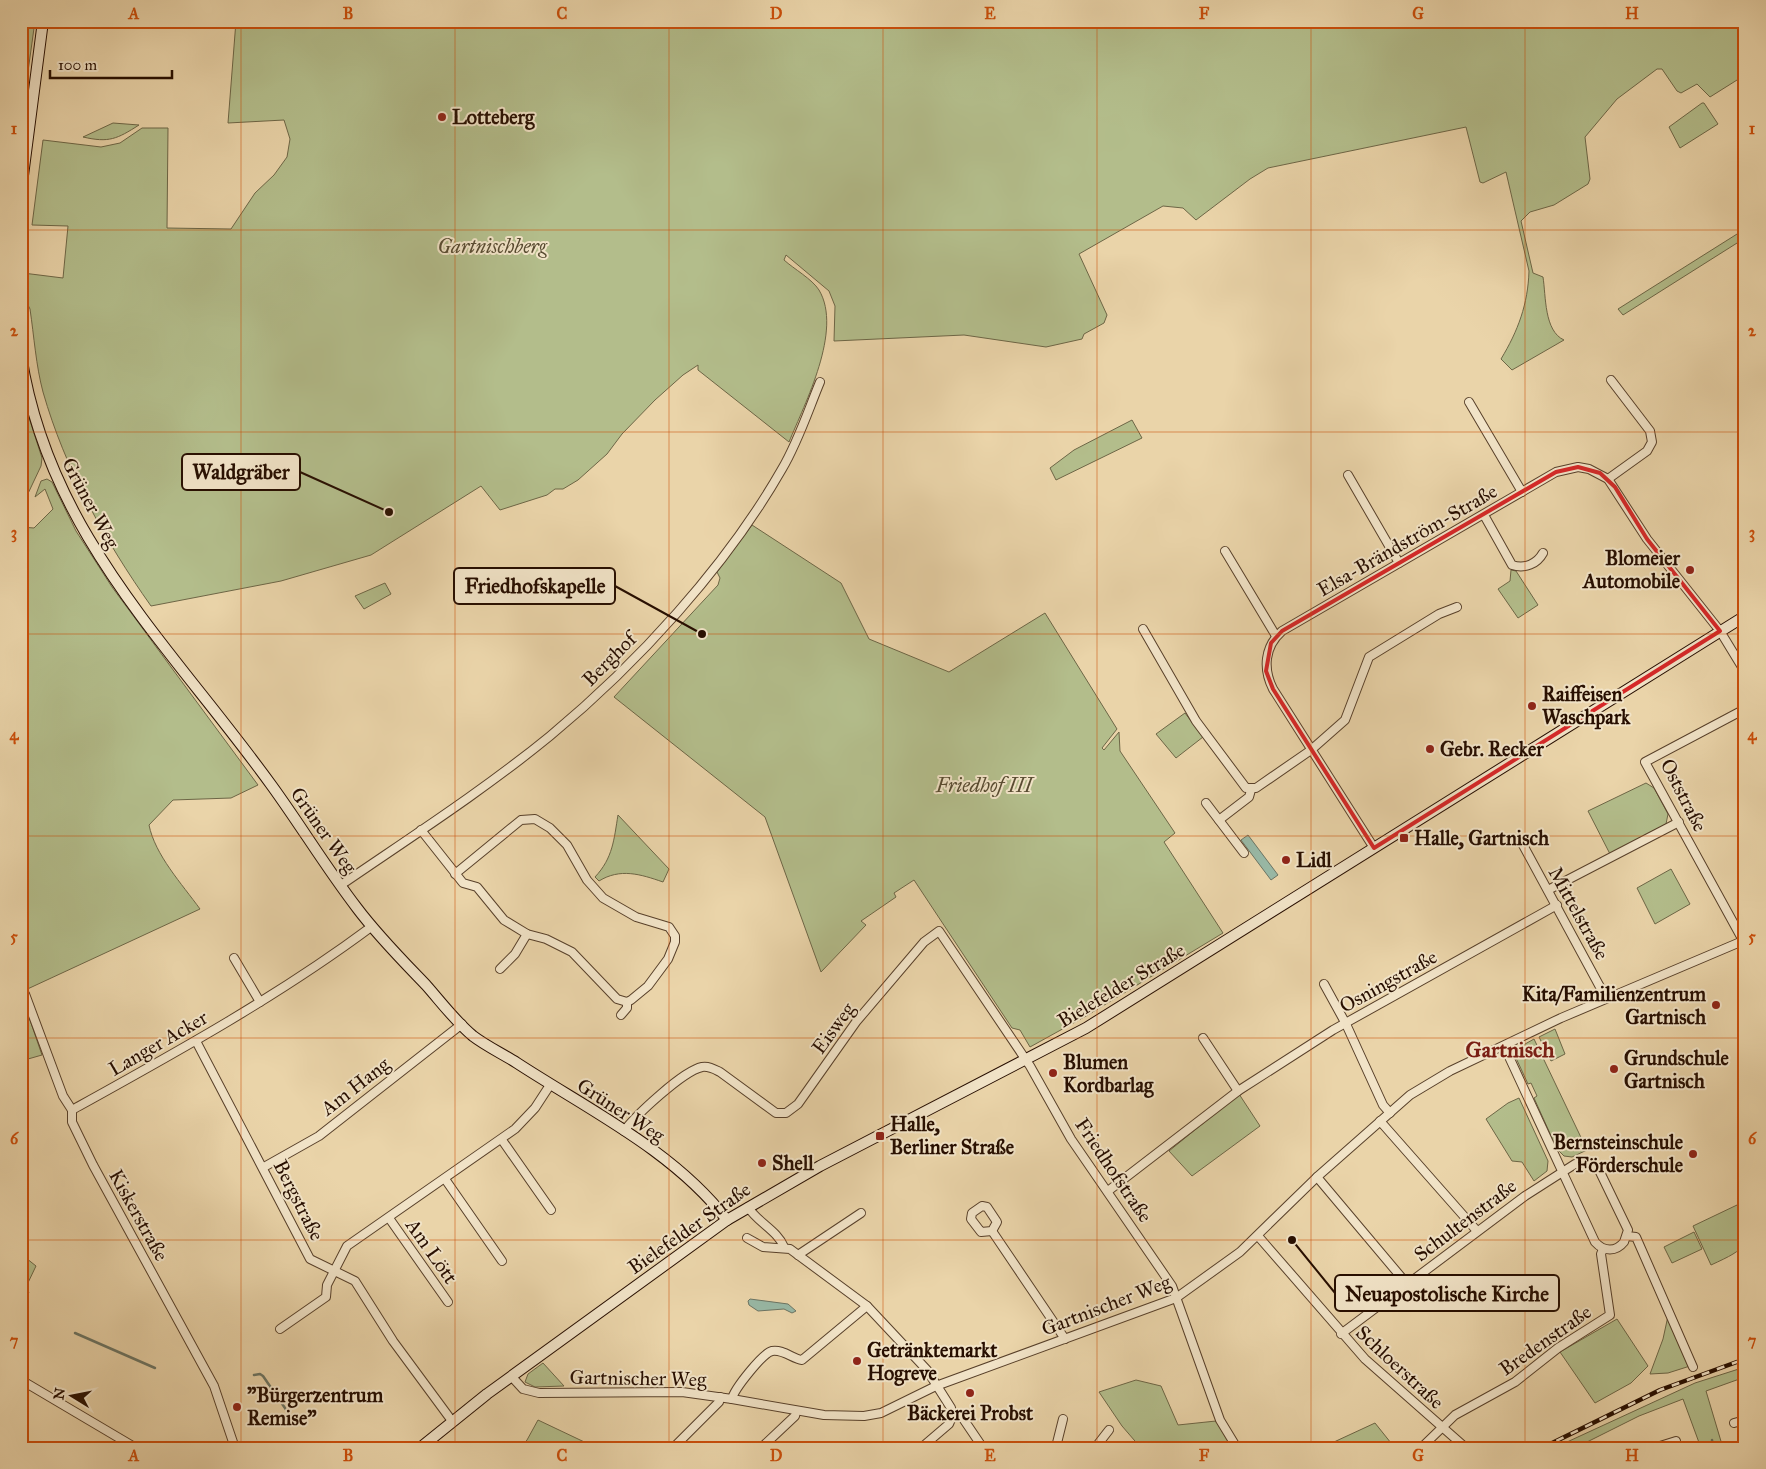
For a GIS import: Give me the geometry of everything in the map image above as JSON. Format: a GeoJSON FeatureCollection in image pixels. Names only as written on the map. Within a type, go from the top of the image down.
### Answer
{"type":"FeatureCollection","features":[{"type":"Feature","properties":{"kind":"street"},"geometry":{"type":"LineString","coordinates":[[21,191],[44,21]]}},
{"type":"Feature","properties":{"kind":"street","name":"Grüner Weg"},"geometry":{"type":"LineString","coordinates":[[21,355],[40,438],[66,500],[90,542],[140,616],[272,785],[371,926],[473,1036],[624,1131],[679,1171],[708,1196],[727,1220]]}},
{"type":"Feature","properties":{"kind":"street"},"geometry":{"type":"LineString","coordinates":[[1611,380],[1650,431],[1652,442],[1646,451],[1608,479],[1647,539],[1720,631],[1745,672]]}},
{"type":"Feature","properties":{"kind":"street","name":"Berghof"},"geometry":{"type":"LineString","coordinates":[[341,885],[421,830],[550,736],[604,688],[660,631],[721,558],[774,483],[789,455],[820,382]]}},
{"type":"Feature","properties":{"kind":"street"},"geometry":{"type":"LineString","coordinates":[[1468,402],[1522,492]]}},
{"type":"Feature","properties":{"kind":"street","name":"Elsa-Brändström-Straße"},"geometry":{"type":"LineString","coordinates":[[1276,636],[1556,472],[1566,468],[1589,469],[1608,479]]}},
{"type":"Feature","properties":{"kind":"street"},"geometry":{"type":"LineString","coordinates":[[1348,476],[1399,563]]}},
{"type":"Feature","properties":{"kind":"street"},"geometry":{"type":"LineString","coordinates":[[1484,515],[1512,565],[1520,568],[1527,567],[1540,558],[1543,552]]}},
{"type":"Feature","properties":{"kind":"street"},"geometry":{"type":"LineString","coordinates":[[1225,551],[1276,636],[1271,643],[1266,661],[1269,680],[1374,848]]}},
{"type":"Feature","properties":{"kind":"street"},"geometry":{"type":"LineString","coordinates":[[1144,629],[1196,721],[1246,788],[1251,790],[1311,750],[1345,720],[1369,657],[1440,614],[1457,607]]}},
{"type":"Feature","properties":{"kind":"street","name":"Bielefelder Straße"},"geometry":{"type":"LineString","coordinates":[[420,1448],[452,1421],[727,1220],[829,1162],[1086,1028],[1164,982],[1745,616]]}},
{"type":"Feature","properties":{"kind":"street","name":"Oststraße"},"geometry":{"type":"LineString","coordinates":[[1744,942],[1645,762],[1745,709]]}},
{"type":"Feature","properties":{"kind":"street"},"geometry":{"type":"LineString","coordinates":[[1219,820],[1249,797],[1251,790]]}},
{"type":"Feature","properties":{"kind":"street"},"geometry":{"type":"LineString","coordinates":[[1206,803],[1244,853]]}},
{"type":"Feature","properties":{"kind":"street"},"geometry":{"type":"LineString","coordinates":[[456,874],[522,820],[534,819],[550,828],[567,845],[587,880],[603,898],[636,917],[669,927],[675,936],[672,950],[658,975],[627,1002],[626,1008],[621,1015]]}},
{"type":"Feature","properties":{"kind":"street"},"geometry":{"type":"LineString","coordinates":[[1548,890],[1679,822]]}},
{"type":"Feature","properties":{"kind":"street"},"geometry":{"type":"LineString","coordinates":[[421,830],[463,883],[477,887],[504,920],[527,934],[546,938],[572,952],[611,994],[617,999],[627,1002]]}},
{"type":"Feature","properties":{"kind":"street","name":"Mittelstraße"},"geometry":{"type":"LineString","coordinates":[[1523,845],[1606,998]]}},
{"type":"Feature","properties":{"kind":"street","name":"Osningstraße"},"geometry":{"type":"LineString","coordinates":[[1108,1191],[1238,1091],[1346,1024],[1556,904]]}},
{"type":"Feature","properties":{"kind":"street","name":"Langer Acker"},"geometry":{"type":"LineString","coordinates":[[72,1110],[196,1041],[260,1002],[318,966],[371,926]]}},
{"type":"Feature","properties":{"kind":"street","name":"Eisweg"},"geometry":{"type":"LineString","coordinates":[[624,1131],[633,1120],[684,1076],[703,1067],[712,1067],[776,1112],[790,1111],[798,1104],[856,1022],[924,942],[939,931],[1026,1060]]}},
{"type":"Feature","properties":{"kind":"street"},"geometry":{"type":"LineString","coordinates":[[500,969],[515,954],[527,934]]}},
{"type":"Feature","properties":{"kind":"street","name":"Gartnischer Weg"},"geometry":{"type":"LineString","coordinates":[[512,1377],[523,1389],[539,1393],[682,1392],[732,1398],[796,1412],[852,1417],[881,1413],[936,1386],[1176,1298],[1240,1252],[1317,1177],[1418,1090],[1450,1071],[1606,998],[1744,942]]}},
{"type":"Feature","properties":{"kind":"street"},"geometry":{"type":"LineString","coordinates":[[234,958],[260,1002]]}},
{"type":"Feature","properties":{"kind":"street"},"geometry":{"type":"LineString","coordinates":[[1324,984],[1346,1024],[1383,1105],[1390,1113]]}},
{"type":"Feature","properties":{"kind":"street","name":"Kiskerstraße"},"geometry":{"type":"LineString","coordinates":[[25,994],[63,1096],[72,1110],[72,1122],[93,1165],[214,1386],[235,1448]]}},
{"type":"Feature","properties":{"kind":"street","name":"Am Hang"},"geometry":{"type":"LineString","coordinates":[[264,1167],[319,1136],[462,1024]]}},
{"type":"Feature","properties":{"kind":"street"},"geometry":{"type":"LineString","coordinates":[[1203,1038],[1238,1091]]}},
{"type":"Feature","properties":{"kind":"street","name":"Bergstraße"},"geometry":{"type":"LineString","coordinates":[[196,1041],[264,1167],[310,1259],[356,1281],[393,1341],[452,1421]]}},
{"type":"Feature","properties":{"kind":"street"},"geometry":{"type":"LineString","coordinates":[[1504,1046],[1561,1170],[1595,1242],[1603,1249],[1617,1249],[1628,1236],[1626,1224],[1599,1170],[1588,1163],[1582,1162],[1561,1170]]}},
{"type":"Feature","properties":{"kind":"street","name":"Friedhofstraße"},"geometry":{"type":"LineString","coordinates":[[1026,1060],[1071,1138],[1168,1279],[1220,1420],[1237,1448]]}},
{"type":"Feature","properties":{"kind":"street","name":"Am Lött"},"geometry":{"type":"LineString","coordinates":[[280,1329],[326,1296],[327,1285],[348,1246],[502,1140],[535,1108],[550,1085]]}},
{"type":"Feature","properties":{"kind":"street"},"geometry":{"type":"LineString","coordinates":[[1380,1121],[1477,1231]]}},
{"type":"Feature","properties":{"kind":"street"},"geometry":{"type":"LineString","coordinates":[[502,1140],[551,1210]]}},
{"type":"Feature","properties":{"kind":"street","name":"Schultenstraße"},"geometry":{"type":"LineString","coordinates":[[1341,1334],[1561,1170]]}},
{"type":"Feature","properties":{"kind":"street"},"geometry":{"type":"LineString","coordinates":[[1317,1177],[1407,1284]]}},
{"type":"Feature","properties":{"kind":"street"},"geometry":{"type":"LineString","coordinates":[[445,1179],[502,1260]]}},
{"type":"Feature","properties":{"kind":"street"},"geometry":{"type":"LineString","coordinates":[[748,1207],[761,1223],[780,1240],[784,1247]]}},
{"type":"Feature","properties":{"kind":"street"},"geometry":{"type":"LineString","coordinates":[[798,1255],[861,1213]]}},
{"type":"Feature","properties":{"kind":"street","name":"Am Lött"},"geometry":{"type":"LineString","coordinates":[[389,1218],[448,1302]]}},
{"type":"Feature","properties":{"kind":"street"},"geometry":{"type":"LineString","coordinates":[[992,1231],[1065,1339]]}},
{"type":"Feature","properties":{"kind":"street","name":"Schloerstraße"},"geometry":{"type":"LineString","coordinates":[[1258,1236],[1341,1334],[1377,1371],[1466,1448]]}},
{"type":"Feature","properties":{"kind":"street"},"geometry":{"type":"LineString","coordinates":[[1628,1236],[1636,1238],[1693,1367]]}},
{"type":"Feature","properties":{"kind":"street"},"geometry":{"type":"LineString","coordinates":[[747,1238],[763,1247],[784,1247],[798,1255],[867,1306],[927,1370],[951,1408],[953,1416],[949,1424],[921,1448]]}},
{"type":"Feature","properties":{"kind":"street","name":"Bredenstraße"},"geometry":{"type":"LineString","coordinates":[[1442,1428],[1456,1415],[1515,1382],[1558,1348],[1610,1315],[1601,1254],[1603,1249]]}},
{"type":"Feature","properties":{"kind":"street"},"geometry":{"type":"LineString","coordinates":[[732,1398],[736,1389],[768,1353],[776,1351],[802,1360],[867,1306]]}},
{"type":"Feature","properties":{"kind":"street"},"geometry":{"type":"LineString","coordinates":[[21,1380],[136,1448]]}},
{"type":"Feature","properties":{"kind":"street"},"geometry":{"type":"LineString","coordinates":[[673,1448],[719,1402],[720,1397]]}},
{"type":"Feature","properties":{"kind":"street"},"geometry":{"type":"LineString","coordinates":[[761,1448],[795,1416],[796,1412]]}},
{"type":"Feature","properties":{"kind":"street"},"geometry":{"type":"LineString","coordinates":[[953,1416],[962,1418],[983,1448]]}},
{"type":"Feature","properties":{"kind":"street"},"geometry":{"type":"LineString","coordinates":[[1043,1448],[1056,1448],[1062,1419]]}},
{"type":"Feature","properties":{"kind":"street"},"geometry":{"type":"LineString","coordinates":[[1734,1423],[1745,1420]]}},
{"type":"Feature","properties":{"kind":"street"},"geometry":{"type":"LineString","coordinates":[[1421,1448],[1442,1428]]}},
{"type":"Feature","properties":{"kind":"street"},"geometry":{"type":"LineString","coordinates":[[1095,1448],[1109,1430]]}},
{"type":"Feature","properties":{"kind":"street"},"geometry":{"type":"LineString","coordinates":[[1660,1448],[1660,1446],[1676,1440]]}},
{"type":"Feature","properties":{"kind":"highlighted area"},"geometry":{"type":"Polygon","coordinates":[[[1578,467],[1600,473],[1615,487],[1647,539],[1720,631],[1374,848],[1273,689],[1266,671],[1271,643],[1282,631],[1556,472],[1578,467]]]}},
{"type":"Feature","properties":{"kind":"green space"},"geometry":{"type":"Polygon","coordinates":[[[21,21],[35,21],[21,122],[21,21]]]}},
{"type":"Feature","properties":{"kind":"green space","name":"Gartnischberg"},"geometry":{"type":"Polygon","coordinates":[[[236,21],[1745,21],[1745,75],[1710,97],[1697,84],[1681,93],[1677,91],[1662,69],[1657,69],[1617,99],[1585,137],[1590,179],[1588,184],[1554,205],[1530,212],[1521,221],[1533,273],[1543,277],[1549,321],[1557,335],[1564,340],[1512,370],[1501,359],[1521,317],[1527,295],[1529,271],[1506,172],[1483,183],[1480,182],[1466,127],[1268,168],[1250,179],[1196,220],[1183,208],[1163,206],[1079,254],[1107,315],[1104,323],[1084,334],[1082,339],[1046,347],[964,335],[834,341],[835,306],[829,291],[786,255],[784,260],[819,290],[825,306],[827,325],[819,366],[789,442],[698,370],[698,365],[683,375],[655,400],[622,434],[607,454],[578,480],[563,489],[555,489],[547,495],[500,510],[481,486],[371,555],[281,581],[151,606],[118,556],[88,504],[52,421],[41,382],[30,309],[25,299],[23,273],[63,278],[68,226],[32,225],[43,140],[101,147],[120,143],[142,128],[168,128],[167,228],[231,229],[255,193],[274,175],[287,157],[290,139],[284,120],[228,123],[236,21]]]}},
{"type":"Feature","properties":{"kind":"green space"},"geometry":{"type":"Polygon","coordinates":[[[1704,103],[1718,124],[1680,148],[1669,127],[1704,103]]]}},
{"type":"Feature","properties":{"kind":"green space"},"geometry":{"type":"Polygon","coordinates":[[[113,123],[139,125],[125,134],[106,140],[83,137],[113,123]]]}},
{"type":"Feature","properties":{"kind":"green space"},"geometry":{"type":"Polygon","coordinates":[[[1745,229],[1745,238],[1623,315],[1618,309],[1745,229]]]}},
{"type":"Feature","properties":{"kind":"green space"},"geometry":{"type":"Polygon","coordinates":[[[21,393],[42,458],[41,466],[24,502],[21,501],[21,393]]]}},
{"type":"Feature","properties":{"kind":"green space"},"geometry":{"type":"Polygon","coordinates":[[[1132,420],[1142,438],[1056,480],[1050,468],[1074,450],[1132,420]]]}},
{"type":"Feature","properties":{"kind":"green space"},"geometry":{"type":"Polygon","coordinates":[[[47,479],[52,482],[76,531],[112,587],[258,785],[231,798],[173,800],[149,825],[152,836],[163,858],[200,909],[21,992],[21,527],[34,528],[53,509],[45,489],[35,497],[41,481],[47,479]]]}},
{"type":"Feature","properties":{"kind":"green space","name":"Friedhof III"},"geometry":{"type":"Polygon","coordinates":[[[752,525],[841,583],[869,639],[949,672],[1045,613],[1117,729],[1102,748],[1104,750],[1119,732],[1120,751],[1175,833],[1164,842],[1223,933],[1086,1016],[1030,1047],[1020,1030],[1012,1028],[914,880],[894,893],[896,897],[861,921],[866,925],[821,972],[765,817],[614,697],[718,585],[720,578],[717,572],[752,525]]]}},
{"type":"Feature","properties":{"kind":"green space"},"geometry":{"type":"Polygon","coordinates":[[[1511,570],[1516,571],[1538,605],[1518,618],[1498,589],[1510,581],[1511,570]]]}},
{"type":"Feature","properties":{"kind":"green space"},"geometry":{"type":"Polygon","coordinates":[[[385,583],[391,594],[364,609],[355,596],[385,583]]]}},
{"type":"Feature","properties":{"kind":"green space"},"geometry":{"type":"Polygon","coordinates":[[[1185,713],[1203,737],[1176,758],[1156,734],[1185,713]]]}},
{"type":"Feature","properties":{"kind":"green space"},"geometry":{"type":"Polygon","coordinates":[[[1646,783],[1654,788],[1668,814],[1666,824],[1610,854],[1588,811],[1646,783]]]}},
{"type":"Feature","properties":{"kind":"green space"},"geometry":{"type":"Polygon","coordinates":[[[618,815],[669,869],[663,882],[622,873],[599,881],[595,877],[606,863],[609,855],[614,840],[618,815]]]}},
{"type":"Feature","properties":{"kind":"green space"},"geometry":{"type":"Polygon","coordinates":[[[1671,869],[1690,904],[1655,924],[1637,888],[1671,869]]]}},
{"type":"Feature","properties":{"kind":"green space"},"geometry":{"type":"Polygon","coordinates":[[[21,994],[42,1055],[21,1061],[21,994]]]}},
{"type":"Feature","properties":{"kind":"green space"},"geometry":{"type":"Polygon","coordinates":[[[1555,1029],[1565,1054],[1551,1061],[1539,1037],[1555,1029]]]}},
{"type":"Feature","properties":{"kind":"green space"},"geometry":{"type":"Polygon","coordinates":[[[1534,1039],[1587,1150],[1572,1157],[1564,1156],[1557,1149],[1534,1098],[1537,1096],[1531,1083],[1528,1084],[1516,1058],[1518,1048],[1534,1039]]]}},
{"type":"Feature","properties":{"kind":"green space"},"geometry":{"type":"Polygon","coordinates":[[[1239,1094],[1260,1126],[1192,1176],[1169,1151],[1239,1094]]]}},
{"type":"Feature","properties":{"kind":"green space"},"geometry":{"type":"Polygon","coordinates":[[[1519,1098],[1548,1161],[1547,1171],[1534,1181],[1522,1162],[1512,1161],[1486,1119],[1508,1103],[1519,1098]]]}},
{"type":"Feature","properties":{"kind":"green space"},"geometry":{"type":"Polygon","coordinates":[[[1737,1205],[1745,1229],[1746,1237],[1744,1244],[1733,1254],[1711,1265],[1693,1226],[1737,1205]]]}},
{"type":"Feature","properties":{"kind":"green space"},"geometry":{"type":"Polygon","coordinates":[[[1694,1232],[1702,1249],[1672,1263],[1664,1247],[1694,1232]]]}},
{"type":"Feature","properties":{"kind":"green space"},"geometry":{"type":"Polygon","coordinates":[[[21,1254],[36,1266],[25,1289],[29,1292],[21,1307],[21,1254]]]}},
{"type":"Feature","properties":{"kind":"green space"},"geometry":{"type":"Polygon","coordinates":[[[1668,1316],[1690,1366],[1668,1373],[1650,1374],[1663,1339],[1668,1316]]]}},
{"type":"Feature","properties":{"kind":"green space"},"geometry":{"type":"Polygon","coordinates":[[[1617,1319],[1648,1366],[1631,1383],[1595,1403],[1560,1352],[1617,1319]]]}},
{"type":"Feature","properties":{"kind":"green space"},"geometry":{"type":"Polygon","coordinates":[[[543,1363],[564,1386],[535,1387],[525,1382],[528,1374],[543,1363]]]}},
{"type":"Feature","properties":{"kind":"green space"},"geometry":{"type":"Polygon","coordinates":[[[1745,1367],[1745,1377],[1706,1391],[1723,1448],[1701,1448],[1683,1399],[1639,1416],[1575,1448],[1554,1448],[1695,1383],[1745,1367]]]}},
{"type":"Feature","properties":{"kind":"green space"},"geometry":{"type":"Polygon","coordinates":[[[1136,1380],[1161,1386],[1178,1425],[1216,1421],[1232,1448],[1141,1448],[1122,1426],[1099,1392],[1136,1380]]]}},
{"type":"Feature","properties":{"kind":"green space"},"geometry":{"type":"Polygon","coordinates":[[[538,1420],[597,1448],[520,1448],[527,1440],[538,1420]]]}},
{"type":"Feature","properties":{"kind":"green space"},"geometry":{"type":"Polygon","coordinates":[[[1375,1423],[1395,1448],[1321,1448],[1375,1423]]]}},
{"type":"Feature","properties":{"kind":"shaded area"},"geometry":{"type":"Polygon","coordinates":[[[1248,835],[1278,875],[1271,880],[1241,840],[1248,835]]]}},
{"type":"Feature","properties":{"kind":"shaded area"},"geometry":{"type":"Polygon","coordinates":[[[750,1299],[788,1304],[796,1311],[792,1313],[784,1309],[758,1311],[749,1305],[748,1301],[750,1299]]]}},
{"type":"Feature","properties":{"kind":"waterway"},"geometry":{"type":"LineString","coordinates":[[75,1333],[155,1368]]}},
{"type":"Feature","properties":{"kind":"waterway"},"geometry":{"type":"LineString","coordinates":[[254,1375],[260,1374],[263,1376],[287,1411]]}},
{"type":"Feature","properties":{"kind":"waterway"},"geometry":{"type":"LineString","coordinates":[[1712,1440],[1713,1448]]}},
{"type":"Feature","properties":{"kind":"railway"},"geometry":{"type":"LineString","coordinates":[[1542,1448],[1660,1390],[1745,1359]]}},
{"type":"Feature","properties":{"kind":"place","name":"Lotteberg"},"geometry":{"type":"Point","coordinates":[442,117]}},
{"type":"Feature","properties":{"kind":"place","name":"Waldgräber"},"geometry":{"type":"Point","coordinates":[389,512]}},
{"type":"Feature","properties":{"kind":"place","name":"Blomeier Automobile"},"geometry":{"type":"Point","coordinates":[1690,570]}},
{"type":"Feature","properties":{"kind":"place","name":"Friedhofskapelle"},"geometry":{"type":"Point","coordinates":[702,634]}},
{"type":"Feature","properties":{"kind":"place","name":"Raiffeisen Waschpark"},"geometry":{"type":"Point","coordinates":[1532,706]}},
{"type":"Feature","properties":{"kind":"place","name":"Gebr. Recker"},"geometry":{"type":"Point","coordinates":[1430,749]}},
{"type":"Feature","properties":{"kind":"place","name":"Halle, Gartnisch"},"geometry":{"type":"Point","coordinates":[1404,838]}},
{"type":"Feature","properties":{"kind":"place","name":"Lidl"},"geometry":{"type":"Point","coordinates":[1286,860]}},
{"type":"Feature","properties":{"kind":"place","name":"Kita/Familienzentrum Gartnisch"},"geometry":{"type":"Point","coordinates":[1716,1005]}},
{"type":"Feature","properties":{"kind":"place","name":"Grundschule Gartnisch"},"geometry":{"type":"Point","coordinates":[1614,1069]}},
{"type":"Feature","properties":{"kind":"place","name":"Blumen Kordbarlag"},"geometry":{"type":"Point","coordinates":[1053,1073]}},
{"type":"Feature","properties":{"kind":"place","name":"Halle, Berliner Straße"},"geometry":{"type":"Point","coordinates":[880,1136]}},
{"type":"Feature","properties":{"kind":"place","name":"Bernsteinschule Förderschule"},"geometry":{"type":"Point","coordinates":[1693,1154]}},
{"type":"Feature","properties":{"kind":"place","name":"Shell"},"geometry":{"type":"Point","coordinates":[762,1163]}},
{"type":"Feature","properties":{"kind":"place","name":"Neuapostolische Kirche"},"geometry":{"type":"Point","coordinates":[1292,1240]}},
{"type":"Feature","properties":{"kind":"place","name":"Getränktemarkt Hogreve"},"geometry":{"type":"Point","coordinates":[857,1361]}},
{"type":"Feature","properties":{"kind":"place","name":"Bäckerei Probst"},"geometry":{"type":"Point","coordinates":[970,1393]}},
{"type":"Feature","properties":{"kind":"place","name":"\"Bürgerzentrum Remise\""},"geometry":{"type":"Point","coordinates":[237,1407]}},
{"type":"Feature","properties":{"kind":"district","name":"Gartnisch"},"geometry":{"type":"Point","coordinates":[1510,1049]}}]}
